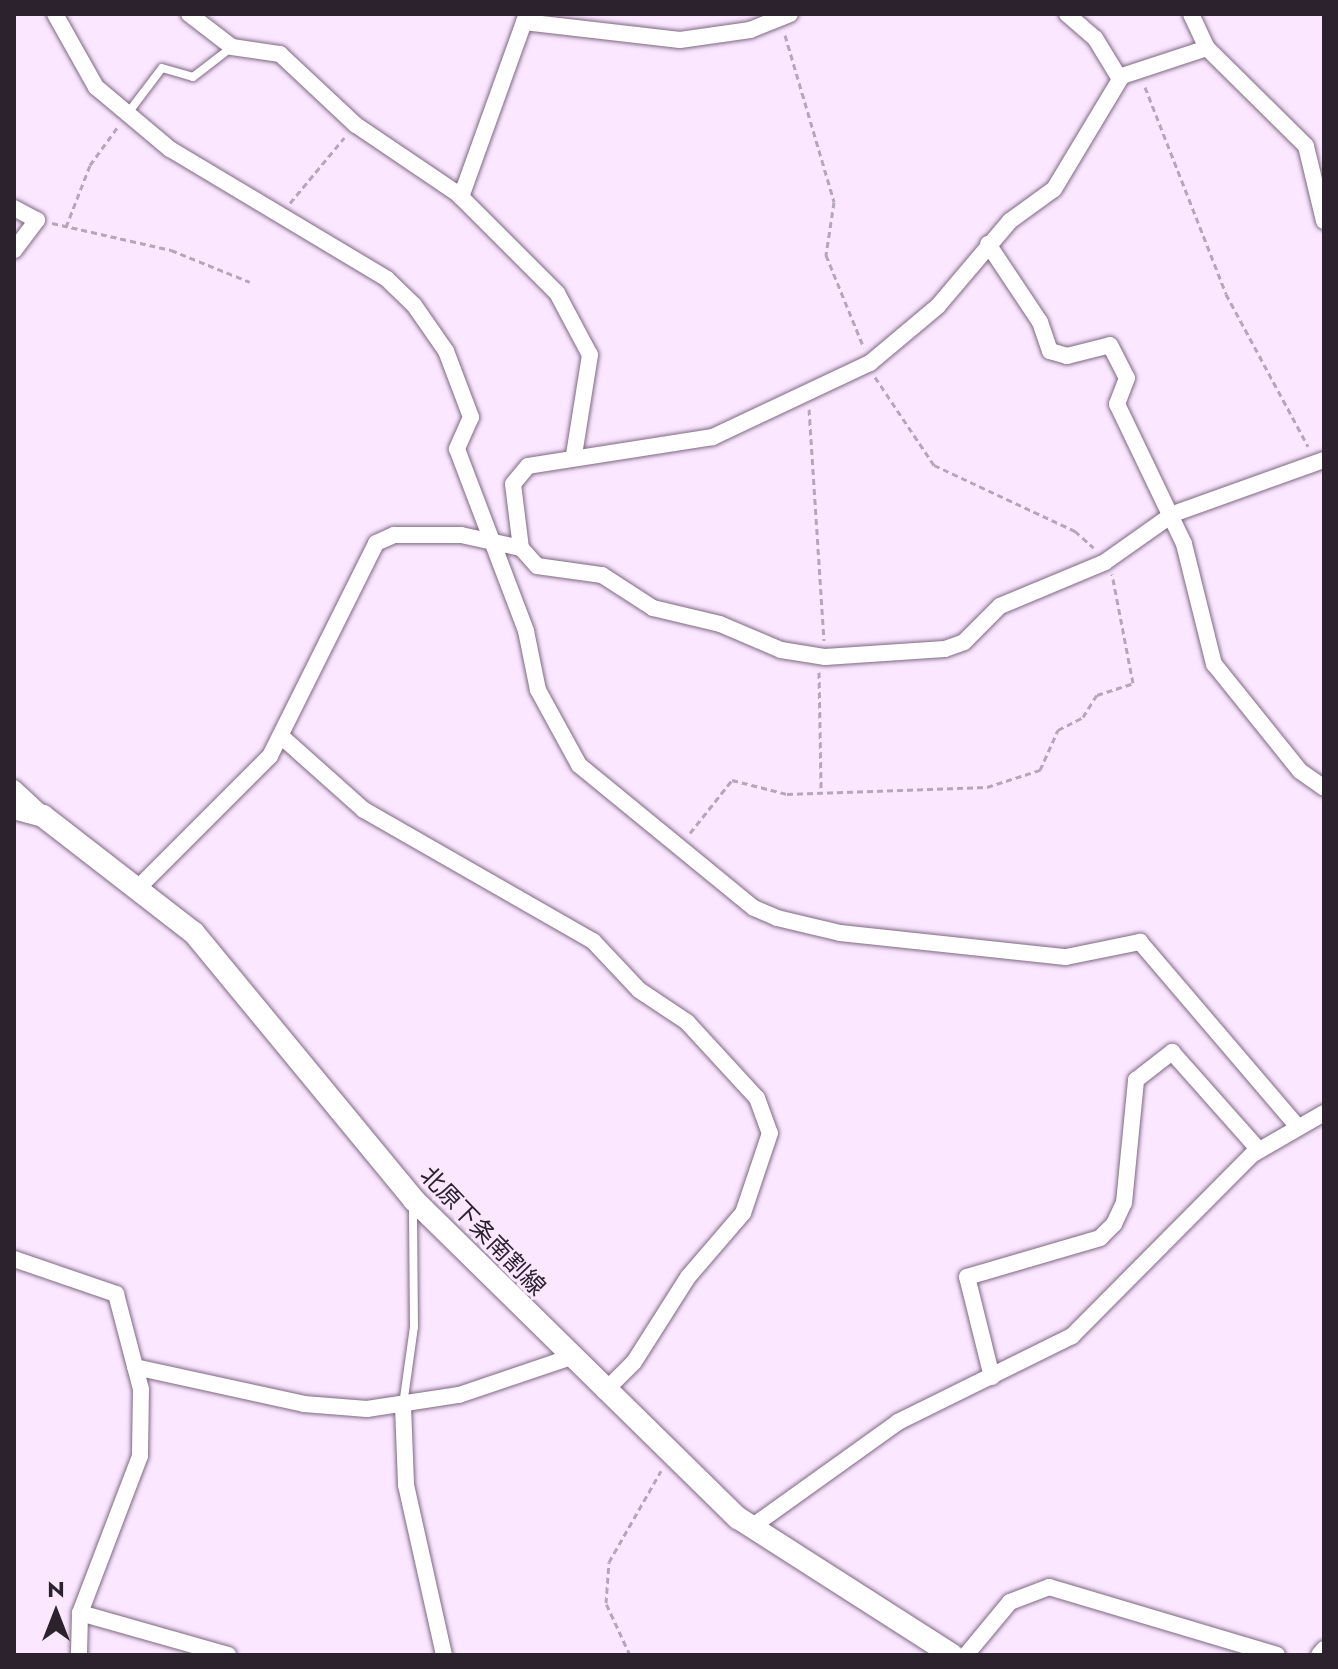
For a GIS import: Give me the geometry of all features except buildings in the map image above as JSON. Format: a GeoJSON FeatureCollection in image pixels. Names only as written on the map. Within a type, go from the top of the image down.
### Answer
{"type":"FeatureCollection","features":[{"type":"Feature","properties":{"kind":"main road","name":"北原下条南割線"},"geometry":{"type":"LineString","coordinates":[[14,808],[43,816],[138,888],[240,983],[414,1200],[604,1392],[750,1528],[952,1655]]}},
{"type":"Feature","properties":{"kind":"street"},"geometry":{"type":"LineString","coordinates":[[55,14],[96,87],[131,109],[170,149],[387,279],[446,351],[471,417],[457,449],[526,631],[538,690],[563,743],[675,846],[754,908],[840,933],[1066,957],[1140,942],[1297,1126]]}},
{"type":"Feature","properties":{"kind":"street"},"geometry":{"type":"LineString","coordinates":[[189,14],[232,47],[280,54],[356,125],[461,197],[557,293],[585,338],[592,370],[574,455]]}},
{"type":"Feature","properties":{"kind":"street"},"geometry":{"type":"LineString","coordinates":[[461,197],[526,18],[680,40],[750,30],[790,14]]}},
{"type":"Feature","properties":{"kind":"street"},"geometry":{"type":"LineString","coordinates":[[1067,14],[1095,38],[1120,79]]}},
{"type":"Feature","properties":{"kind":"street"},"geometry":{"type":"LineString","coordinates":[[1191,14],[1207,48],[1306,146],[1324,221]]}},
{"type":"Feature","properties":{"kind":"street"},"geometry":{"type":"LineString","coordinates":[[521,548],[517,476],[528,466],[574,455],[713,437],[807,393],[903,338],[988,244],[1072,168],[1120,79],[1136,69],[1207,48]]}},
{"type":"Feature","properties":{"kind":"street"},"geometry":{"type":"LineString","coordinates":[[14,208],[37,220],[14,250]]}},
{"type":"Feature","properties":{"kind":"street"},"geometry":{"type":"LineString","coordinates":[[988,244],[1040,322],[1050,351],[1067,356],[1110,345],[1127,378],[1117,404],[1173,514],[1223,681],[1324,788]]}},
{"type":"Feature","properties":{"kind":"street"},"geometry":{"type":"LineString","coordinates":[[138,888],[282,737],[376,543],[394,535],[489,539],[521,548],[537,566],[602,575],[653,608],[822,657],[945,649],[964,642],[1000,606],[1105,562],[1173,514],[1321,462]]}},
{"type":"Feature","properties":{"kind":"street"},"geometry":{"type":"LineString","coordinates":[[282,737],[364,810],[593,941],[639,990],[687,1022],[757,1098],[770,1133],[743,1213],[688,1277],[643,1351],[604,1392]]}},
{"type":"Feature","properties":{"kind":"street"},"geometry":{"type":"LineString","coordinates":[[14,788],[43,816]]}},
{"type":"Feature","properties":{"kind":"street"},"geometry":{"type":"LineString","coordinates":[[992,1377],[967,1277],[1100,1238],[1114,1224],[1124,1203],[1136,1080],[1172,1052],[1259,1150]]}},
{"type":"Feature","properties":{"kind":"street"},"geometry":{"type":"LineString","coordinates":[[750,1528],[898,1422],[992,1377],[1090,1322],[1259,1150],[1324,1113]]}},
{"type":"Feature","properties":{"kind":"street"},"geometry":{"type":"LineString","coordinates":[[14,1259],[116,1294],[135,1367],[140,1456],[80,1613],[79,1655]]}},
{"type":"Feature","properties":{"kind":"street"},"geometry":{"type":"LineString","coordinates":[[135,1367],[304,1404],[403,1406],[571,1357]]}},
{"type":"Feature","properties":{"kind":"street"},"geometry":{"type":"LineString","coordinates":[[403,1406],[406,1485],[444,1655]]}},
{"type":"Feature","properties":{"kind":"street"},"geometry":{"type":"LineString","coordinates":[[966,1655],[1010,1602],[1049,1587],[1277,1655]]}},
{"type":"Feature","properties":{"kind":"street"},"geometry":{"type":"LineString","coordinates":[[80,1613],[228,1655]]}},
{"type":"Feature","properties":{"kind":"street"},"geometry":{"type":"LineString","coordinates":[[1319,1655],[1324,1649]]}},
{"type":"Feature","properties":{"kind":"lane"},"geometry":{"type":"LineString","coordinates":[[131,109],[162,68],[193,77],[232,47]]}},
{"type":"Feature","properties":{"kind":"lane"},"geometry":{"type":"LineString","coordinates":[[403,1406],[414,1327],[414,1200]]}},
{"type":"Feature","properties":{"kind":"path"},"geometry":{"type":"LineString","coordinates":[[1136,69],[1226,294],[1321,462]]}},
{"type":"Feature","properties":{"kind":"path"},"geometry":{"type":"LineString","coordinates":[[66,227],[90,165],[131,109]]}},
{"type":"Feature","properties":{"kind":"path"},"geometry":{"type":"LineString","coordinates":[[281,216],[356,125]]}},
{"type":"Feature","properties":{"kind":"path"},"geometry":{"type":"LineString","coordinates":[[37,220],[171,250],[250,282]]}},
{"type":"Feature","properties":{"kind":"path"},"geometry":{"type":"LineString","coordinates":[[807,393],[822,657],[821,792]]}},
{"type":"Feature","properties":{"kind":"path"},"geometry":{"type":"LineString","coordinates":[[675,846],[732,780],[787,794],[987,787],[1040,770],[1058,730],[1083,717],[1097,695],[1133,683],[1118,584],[1105,562]]}},
{"type":"Feature","properties":{"kind":"path"},"geometry":{"type":"LineString","coordinates":[[630,1655],[606,1603],[609,1562],[670,1455]]}}]}
